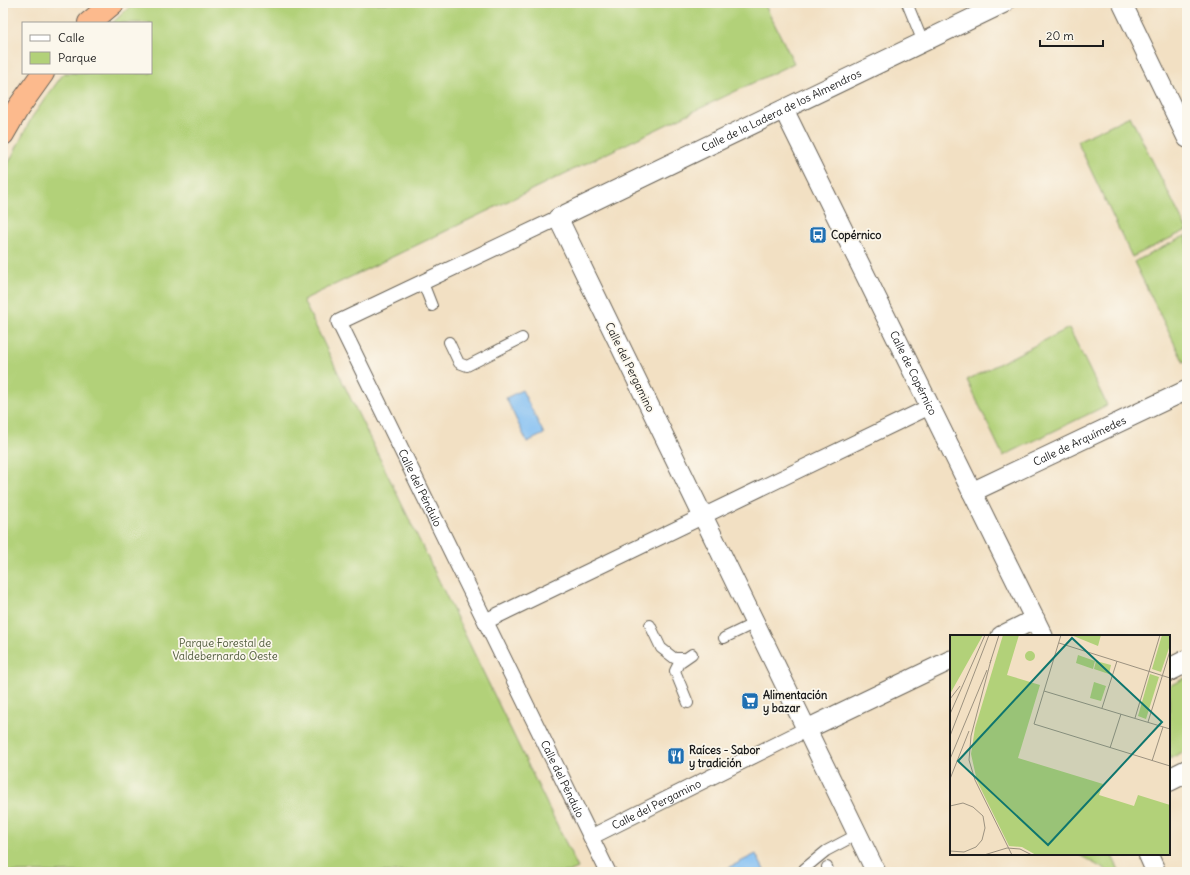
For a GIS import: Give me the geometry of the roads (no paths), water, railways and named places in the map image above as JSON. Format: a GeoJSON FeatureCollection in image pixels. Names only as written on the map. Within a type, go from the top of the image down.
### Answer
{"type":"FeatureCollection","features":[{"type":"Feature","properties":{"kind":"highway"},"geometry":{"type":"LineString","coordinates":[[90,22],[113,3]]}},
{"type":"Feature","properties":{"kind":"highway"},"geometry":{"type":"LineString","coordinates":[[3,134],[18,108],[43,74]]}},
{"type":"Feature","properties":{"kind":"street","name":"Calle de la Ladera de los Almendros"},"geometry":{"type":"LineString","coordinates":[[558,218],[1004,3]]}},
{"type":"Feature","properties":{"kind":"street"},"geometry":{"type":"LineString","coordinates":[[1122,3],[1187,138]]}},
{"type":"Feature","properties":{"kind":"street","name":"Calle de Copérnico"},"geometry":{"type":"LineString","coordinates":[[784,110],[1039,628]]}},
{"type":"Feature","properties":{"kind":"street","name":"Calle del Péndulo"},"geometry":{"type":"LineString","coordinates":[[558,218],[339,322],[608,872]]}},
{"type":"Feature","properties":{"kind":"street","name":"Calle del Pergamino"},"geometry":{"type":"LineString","coordinates":[[558,218],[876,872]]}},
{"type":"Feature","properties":{"kind":"street","name":"Calle de Arquímedes"},"geometry":{"type":"LineString","coordinates":[[972,492],[1187,390]]}},
{"type":"Feature","properties":{"kind":"street"},"geometry":{"type":"LineString","coordinates":[[486,621],[929,407]]}},
{"type":"Feature","properties":{"kind":"street"},"geometry":{"type":"LineString","coordinates":[[1006,635],[1039,628]]}},
{"type":"Feature","properties":{"kind":"street"},"geometry":{"type":"LineString","coordinates":[[807,729],[950,660]]}},
{"type":"Feature","properties":{"kind":"street"},"geometry":{"type":"LineString","coordinates":[[1170,670],[1187,661]]}},
{"type":"Feature","properties":{"kind":"street","name":"Calle del Pergamino"},"geometry":{"type":"LineString","coordinates":[[591,837],[807,729]]}},
{"type":"Feature","properties":{"kind":"street"},"geometry":{"type":"LineString","coordinates":[[1170,780],[1187,771]]}},
{"type":"Feature","properties":{"kind":"street"},"geometry":{"type":"LineString","coordinates":[[1148,855],[1156,872]]}},
{"type":"Feature","properties":{"kind":"lane"},"geometry":{"type":"LineString","coordinates":[[907,3],[923,42]]}},
{"type":"Feature","properties":{"kind":"lane"},"geometry":{"type":"LineString","coordinates":[[423,283],[432,306]]}},
{"type":"Feature","properties":{"kind":"lane"},"geometry":{"type":"LineString","coordinates":[[449,342],[459,363],[467,366],[522,338]]}},
{"type":"Feature","properties":{"kind":"lane"},"geometry":{"type":"LineString","coordinates":[[724,638],[755,623]]}},
{"type":"Feature","properties":{"kind":"lane"},"geometry":{"type":"LineString","coordinates":[[650,625],[661,648],[674,658],[688,656],[675,671],[688,703]]}},
{"type":"Feature","properties":{"kind":"lane"},"geometry":{"type":"LineString","coordinates":[[804,872],[804,869],[826,851],[858,834]]}},
{"type":"Feature","properties":{"kind":"water"},"geometry":{"type":"Polygon","coordinates":[[[522,390],[544,434],[527,442],[506,398],[522,390]]]}},
{"type":"Feature","properties":{"kind":"water"},"geometry":{"type":"Polygon","coordinates":[[[756,854],[765,872],[720,872],[756,854]]]}},
{"type":"Feature","properties":{"kind":"place","name":"Copérnico"},"geometry":{"type":"Point","coordinates":[818,235]}},
{"type":"Feature","properties":{"kind":"place","name":"Alimentación y bazar"},"geometry":{"type":"Point","coordinates":[750,701]}},
{"type":"Feature","properties":{"kind":"place","name":"Raíces - Sabor y tradición"},"geometry":{"type":"Point","coordinates":[676,756]}},
{"type":"Feature","properties":{"kind":"park label","name":"Parque Forestal de Valdebernardo Oeste"},"geometry":{"type":"Point","coordinates":[225,649]}}]}
